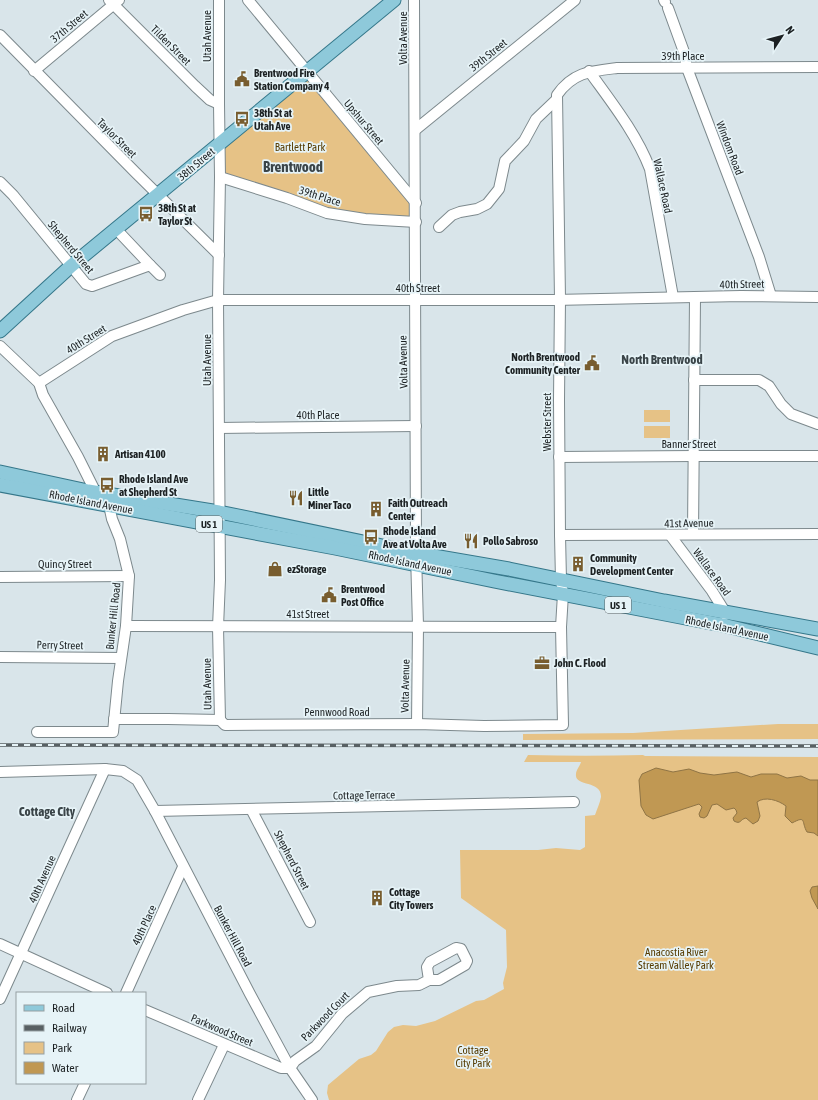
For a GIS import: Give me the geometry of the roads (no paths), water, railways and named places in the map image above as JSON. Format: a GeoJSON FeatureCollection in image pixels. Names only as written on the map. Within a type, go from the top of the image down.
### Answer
{"type":"FeatureCollection","features":[{"type":"Feature","properties":{"kind":"main road","name":"38th Street"},"geometry":{"type":"LineString","coordinates":[[0,331],[71,266],[394,0]]}},
{"type":"Feature","properties":{"kind":"main road","name":"Rhode Island Avenue"},"geometry":{"type":"LineString","coordinates":[[0,472],[95,491],[219,512],[563,594],[727,626],[818,648]]}},
{"type":"Feature","properties":{"kind":"main road","name":"Rhode Island Avenue"},"geometry":{"type":"LineString","coordinates":[[0,485],[219,526],[416,559],[509,569],[818,629]]}},
{"type":"Feature","properties":{"kind":"street","name":"Utah Avenue"},"geometry":{"type":"LineString","coordinates":[[219,0],[220,177],[218,300],[220,580],[218,627],[220,720]]}},
{"type":"Feature","properties":{"kind":"street","name":"Upshur Street"},"geometry":{"type":"LineString","coordinates":[[248,0],[416,203]]}},
{"type":"Feature","properties":{"kind":"street","name":"Volta Avenue"},"geometry":{"type":"LineString","coordinates":[[414,0],[416,203],[416,559],[418,626],[417,724]]}},
{"type":"Feature","properties":{"kind":"street","name":"39th Street"},"geometry":{"type":"LineString","coordinates":[[415,130],[575,0]]}},
{"type":"Feature","properties":{"kind":"street","name":"Tilden Street"},"geometry":{"type":"LineString","coordinates":[[114,2],[195,86],[210,100],[219,104]]}},
{"type":"Feature","properties":{"kind":"street","name":"37th Street"},"geometry":{"type":"LineString","coordinates":[[34,71],[114,2]]}},
{"type":"Feature","properties":{"kind":"street","name":"Windom Road"},"geometry":{"type":"LineString","coordinates":[[666,3],[684,52],[687,68],[759,258],[771,296]]}},
{"type":"Feature","properties":{"kind":"street","name":"Taylor Street"},"geometry":{"type":"LineString","coordinates":[[0,35],[34,71],[219,255]]}},
{"type":"Feature","properties":{"kind":"street","name":"39th Place"},"geometry":{"type":"LineString","coordinates":[[439,227],[452,215],[477,209],[487,204],[499,189],[505,161],[524,141],[536,119],[557,97],[566,84],[574,78],[589,71],[617,68],[818,67]]}},
{"type":"Feature","properties":{"kind":"street","name":"Wallace Road"},"geometry":{"type":"LineString","coordinates":[[589,71],[628,125],[645,156],[650,170],[673,297]]}},
{"type":"Feature","properties":{"kind":"street","name":"Webster Street"},"geometry":{"type":"LineString","coordinates":[[557,97],[560,300],[559,457],[561,580],[563,594],[561,627],[563,725]]}},
{"type":"Feature","properties":{"kind":"street","name":"39th Place"},"geometry":{"type":"LineString","coordinates":[[220,177],[287,198],[327,213],[365,219],[416,222]]}},
{"type":"Feature","properties":{"kind":"street","name":"Shepherd Street"},"geometry":{"type":"LineString","coordinates":[[0,182],[86,284],[92,286],[150,265]]}},
{"type":"Feature","properties":{"kind":"street"},"geometry":{"type":"LineString","coordinates":[[116,229],[160,275]]}},
{"type":"Feature","properties":{"kind":"street","name":"40th Street"},"geometry":{"type":"LineString","coordinates":[[39,383],[88,350],[112,336],[183,310],[218,300],[415,301],[771,296],[818,297]]}},
{"type":"Feature","properties":{"kind":"street","name":"Wallace Road"},"geometry":{"type":"LineString","coordinates":[[693,534],[695,297]]}},
{"type":"Feature","properties":{"kind":"street"},"geometry":{"type":"LineString","coordinates":[[0,346],[39,383],[43,395],[78,457],[95,491]]}},
{"type":"Feature","properties":{"kind":"street"},"geometry":{"type":"LineString","coordinates":[[694,380],[759,380],[769,386],[781,404],[791,414],[818,424]]}},
{"type":"Feature","properties":{"kind":"street","name":"40th Place"},"geometry":{"type":"LineString","coordinates":[[219,428],[416,426]]}},
{"type":"Feature","properties":{"kind":"street","name":"Banner Street"},"geometry":{"type":"LineString","coordinates":[[559,457],[818,456]]}},
{"type":"Feature","properties":{"kind":"street","name":"Bunker Hill Road"},"geometry":{"type":"LineString","coordinates":[[37,732],[113,732],[126,626],[130,576],[120,539],[112,519],[110,505]]}},
{"type":"Feature","properties":{"kind":"street","name":"41st Avenue"},"geometry":{"type":"LineString","coordinates":[[560,535],[818,534]]}},
{"type":"Feature","properties":{"kind":"street","name":"Wallace Road"},"geometry":{"type":"LineString","coordinates":[[670,535],[712,591],[725,612],[727,626]]}},
{"type":"Feature","properties":{"kind":"street","name":"Quincy Street"},"geometry":{"type":"LineString","coordinates":[[0,577],[130,576]]}},
{"type":"Feature","properties":{"kind":"street","name":"41st Street"},"geometry":{"type":"LineString","coordinates":[[126,626],[561,627]]}},
{"type":"Feature","properties":{"kind":"street","name":"Perry Street"},"geometry":{"type":"LineString","coordinates":[[0,657],[121,658]]}},
{"type":"Feature","properties":{"kind":"street","name":"Pennwood Road"},"geometry":{"type":"LineString","coordinates":[[114,719],[168,718],[220,720],[225,724],[417,724],[484,726],[563,725]]}},
{"type":"Feature","properties":{"kind":"street"},"geometry":{"type":"LineString","coordinates":[[0,772],[104,769]]}},
{"type":"Feature","properties":{"kind":"street","name":"Bunker Hill Road"},"geometry":{"type":"LineString","coordinates":[[104,769],[123,771],[137,780],[155,811],[183,867],[290,1068],[312,1100]]}},
{"type":"Feature","properties":{"kind":"street","name":"40th Avenue"},"geometry":{"type":"LineString","coordinates":[[0,999],[104,769]]}},
{"type":"Feature","properties":{"kind":"street","name":"Cottage Terrace"},"geometry":{"type":"LineString","coordinates":[[155,811],[574,802]]}},
{"type":"Feature","properties":{"kind":"street","name":"Shepherd Street"},"geometry":{"type":"LineString","coordinates":[[252,809],[310,922]]}},
{"type":"Feature","properties":{"kind":"street","name":"40th Place"},"geometry":{"type":"LineString","coordinates":[[126,992],[183,867]]}},
{"type":"Feature","properties":{"kind":"street"},"geometry":{"type":"LineString","coordinates":[[0,944],[105,992]]}},
{"type":"Feature","properties":{"kind":"street","name":"Parkwood Court"},"geometry":{"type":"LineString","coordinates":[[290,1068],[295,1062],[316,1046],[342,1014],[368,992],[398,986],[419,985],[429,980]]}},
{"type":"Feature","properties":{"kind":"street","name":"Parkwood Street"},"geometry":{"type":"LineString","coordinates":[[146,1010],[281,1068],[290,1068]]}},
{"type":"Feature","properties":{"kind":"street"},"geometry":{"type":"LineString","coordinates":[[198,1100],[224,1044]]}},
{"type":"Feature","properties":{"kind":"street"},"geometry":{"type":"LineString","coordinates":[[77,1100],[85,1084]]}},
{"type":"Feature","properties":{"kind":"water"},"geometry":{"type":"Polygon","coordinates":[[[656,768],[673,772],[689,769],[700,773],[714,775],[737,772],[751,777],[761,774],[777,774],[787,778],[801,776],[810,780],[818,780],[818,836],[814,833],[807,832],[802,820],[792,823],[785,816],[786,806],[768,799],[757,802],[760,816],[758,821],[753,824],[746,818],[739,822],[734,821],[733,818],[737,813],[734,808],[726,810],[717,804],[712,805],[707,816],[704,818],[700,817],[699,814],[702,807],[699,804],[653,819],[646,815],[641,806],[639,780],[642,774],[656,768]]]}},
{"type":"Feature","properties":{"kind":"water"},"geometry":{"type":"Polygon","coordinates":[[[818,886],[818,909],[810,891],[812,887],[818,886]]]}},
{"type":"Feature","properties":{"kind":"railway"},"geometry":{"type":"LineString","coordinates":[[0,745],[818,746]]}},
{"type":"Feature","properties":{"kind":"place","name":"Brentwood Fire Station Company 4"},"geometry":{"type":"Point","coordinates":[242,79]}},
{"type":"Feature","properties":{"kind":"place","name":"38th St at Utah Ave"},"geometry":{"type":"Point","coordinates":[242,119]}},
{"type":"Feature","properties":{"kind":"place","name":"38th St at Taylor St"},"geometry":{"type":"Point","coordinates":[146,214]}},
{"type":"Feature","properties":{"kind":"place","name":"North Brentwood Community Center"},"geometry":{"type":"Point","coordinates":[592,363]}},
{"type":"Feature","properties":{"kind":"place","name":"Artisan 4100"},"geometry":{"type":"Point","coordinates":[103,454]}},
{"type":"Feature","properties":{"kind":"place","name":"Rhode Island Ave at Shepherd St"},"geometry":{"type":"Point","coordinates":[107,485]}},
{"type":"Feature","properties":{"kind":"place","name":"Little Miner Taco"},"geometry":{"type":"Point","coordinates":[296,498]}},
{"type":"Feature","properties":{"kind":"place","name":"Faith Outreach Center"},"geometry":{"type":"Point","coordinates":[376,509]}},
{"type":"Feature","properties":{"kind":"place","name":"Rhode Island Ave at Volta Ave"},"geometry":{"type":"Point","coordinates":[371,537]}},
{"type":"Feature","properties":{"kind":"place","name":"Pollo Sabroso"},"geometry":{"type":"Point","coordinates":[471,541]}},
{"type":"Feature","properties":{"kind":"place","name":"Community Development Center"},"geometry":{"type":"Point","coordinates":[578,564]}},
{"type":"Feature","properties":{"kind":"place","name":"ezStorage"},"geometry":{"type":"Point","coordinates":[275,569]}},
{"type":"Feature","properties":{"kind":"place","name":"Brentwood Post Office"},"geometry":{"type":"Point","coordinates":[329,595]}},
{"type":"Feature","properties":{"kind":"place","name":"John C. Flood"},"geometry":{"type":"Point","coordinates":[542,663]}},
{"type":"Feature","properties":{"kind":"place","name":"Cottage City Towers"},"geometry":{"type":"Point","coordinates":[377,898]}},
{"type":"Feature","properties":{"kind":"district","name":"Brentwood"},"geometry":{"type":"Point","coordinates":[293,167]}},
{"type":"Feature","properties":{"kind":"district","name":"North Brentwood"},"geometry":{"type":"Point","coordinates":[662,359]}},
{"type":"Feature","properties":{"kind":"district","name":"Cottage City"},"geometry":{"type":"Point","coordinates":[47,811]}},
{"type":"Feature","properties":{"kind":"park label","name":"Bartlett Park"},"geometry":{"type":"Point","coordinates":[300,147]}},
{"type":"Feature","properties":{"kind":"park label","name":"Anacostia River Stream Valley Park"},"geometry":{"type":"Point","coordinates":[676,958]}},
{"type":"Feature","properties":{"kind":"park label","name":"Cottage City Park"},"geometry":{"type":"Point","coordinates":[473,1056]}}]}
